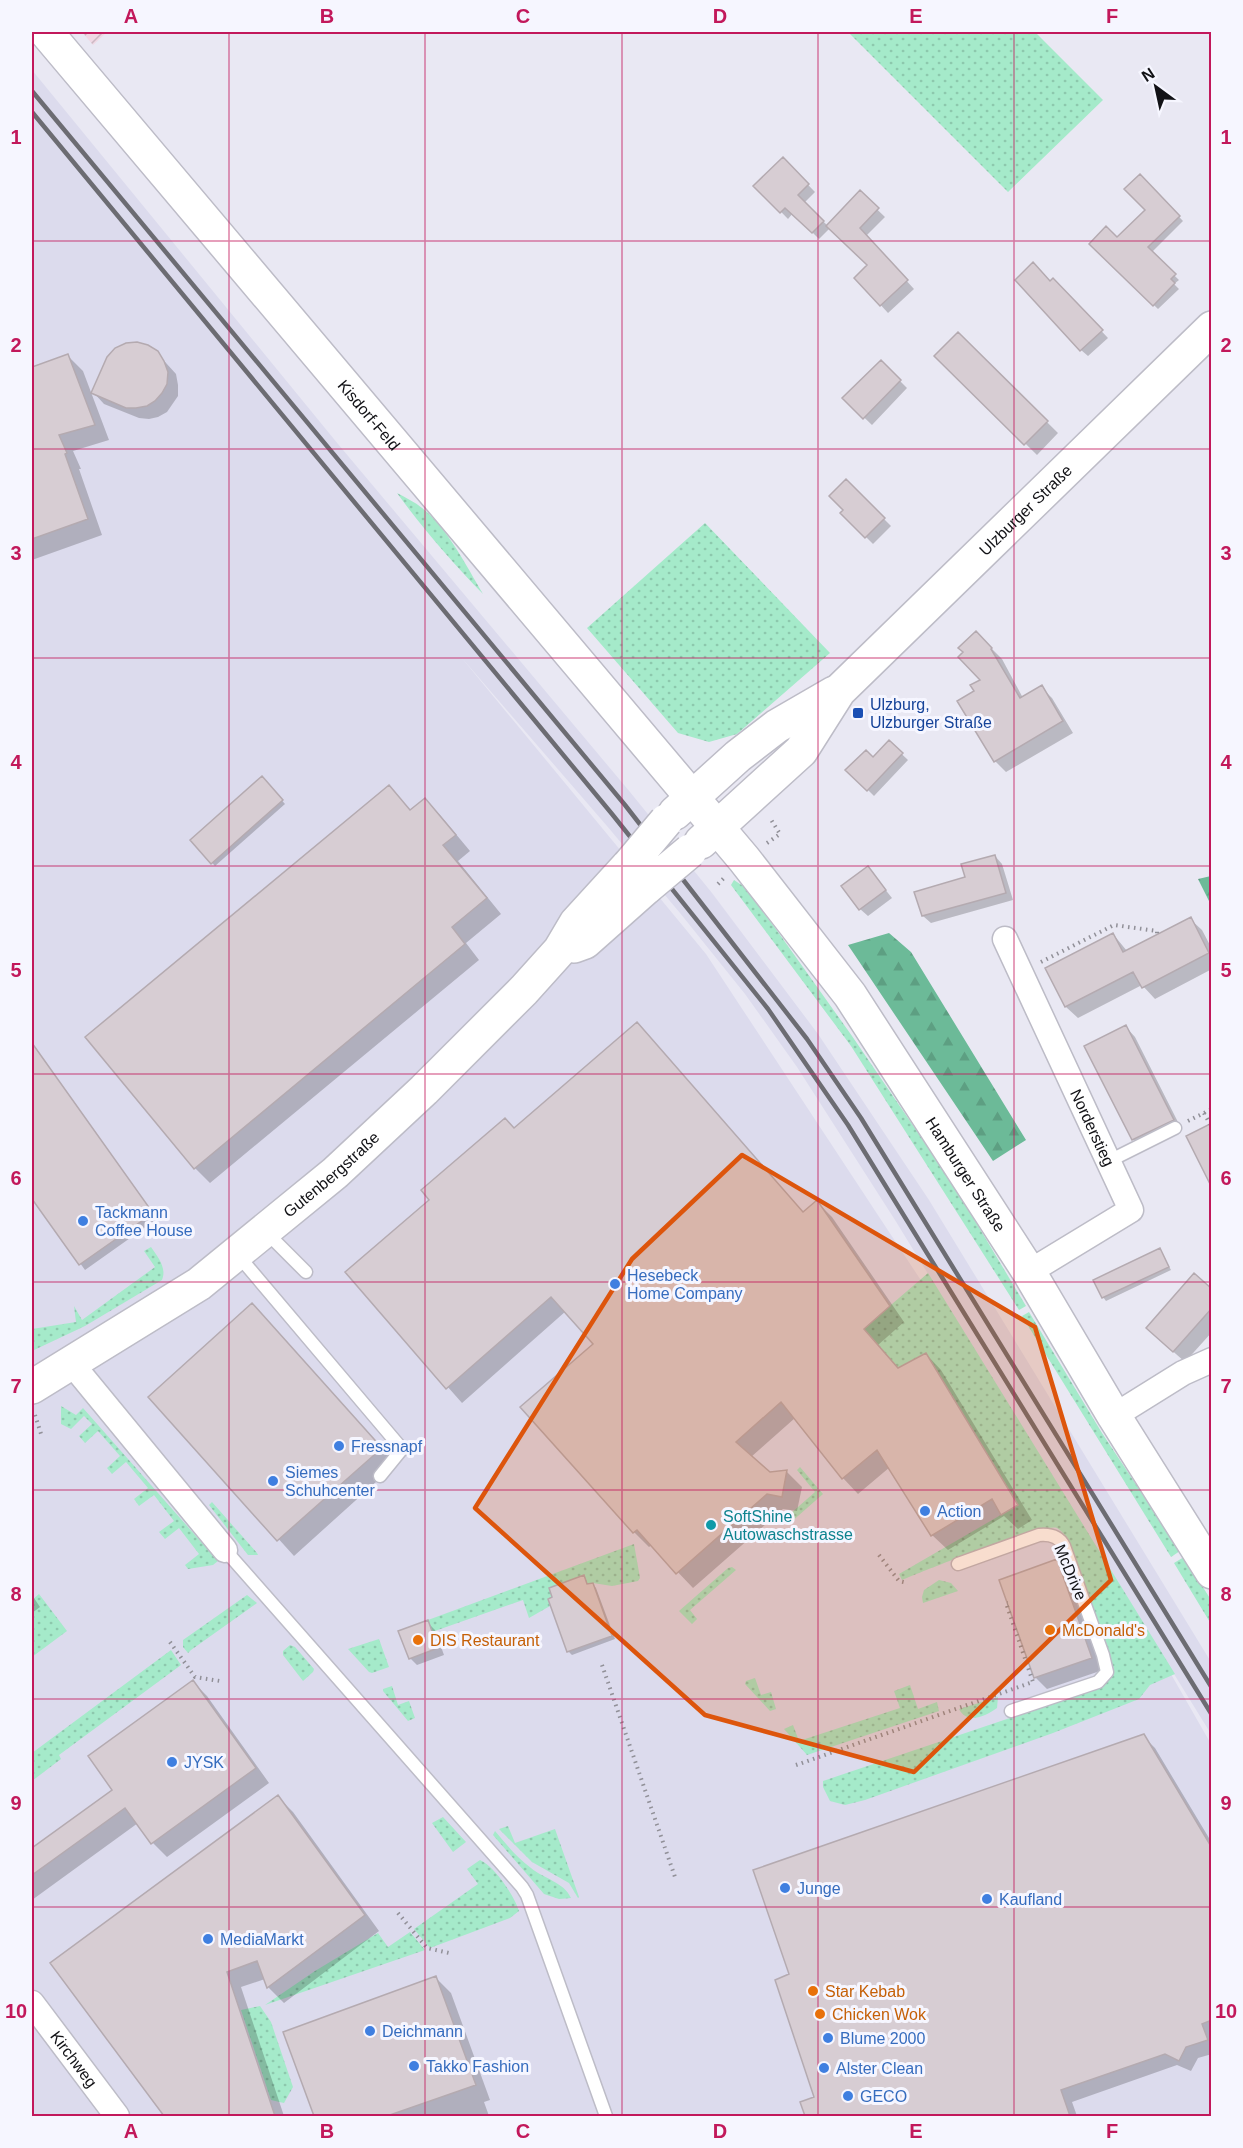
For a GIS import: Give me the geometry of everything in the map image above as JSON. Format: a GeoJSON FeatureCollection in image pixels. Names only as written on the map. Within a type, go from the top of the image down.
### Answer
{"type":"FeatureCollection","features":[{"type":"Feature","properties":{"kind":"main road","name":"Kisdorf-Feld"},"geometry":{"type":"LineString","coordinates":[[46,32],[692,799]]}},
{"type":"Feature","properties":{"kind":"main road","name":"Ulzburger Straße"},"geometry":{"type":"LineString","coordinates":[[717,829],[801,751],[838,691],[1212,328]]}},
{"type":"Feature","properties":{"kind":"main road","name":"Ulzburger Straße"},"geometry":{"type":"LineString","coordinates":[[692,799],[738,756],[777,726],[838,691]]}},
{"type":"Feature","properties":{"kind":"main road","name":"Gutenbergstraße"},"geometry":{"type":"LineString","coordinates":[[32,1387],[199,1284],[335,1173],[424,1090],[524,990],[560,950],[585,942],[638,876],[666,821],[692,799]]}},
{"type":"Feature","properties":{"kind":"main road","name":"Hamburger Straße"},"geometry":{"type":"LineString","coordinates":[[692,799],[744,860],[850,995],[1029,1272],[1114,1416],[1212,1572]]}},
{"type":"Feature","properties":{"kind":"main road","name":"Gutenbergstraße"},"geometry":{"type":"LineString","coordinates":[[638,876],[690,851],[717,829]]}},
{"type":"Feature","properties":{"kind":"main road","name":"Gutenbergstraße"},"geometry":{"type":"LineString","coordinates":[[32,1371],[72,1364]]}},
{"type":"Feature","properties":{"kind":"street","name":"Norderstieg"},"geometry":{"type":"LineString","coordinates":[[1005,939],[1131,1210],[1029,1272]]}},
{"type":"Feature","properties":{"kind":"street"},"geometry":{"type":"LineString","coordinates":[[1114,1416],[1183,1373],[1212,1360]]}},
{"type":"Feature","properties":{"kind":"street"},"geometry":{"type":"LineString","coordinates":[[72,1364],[225,1550]]}},
{"type":"Feature","properties":{"kind":"street","name":"Kirchweg"},"geometry":{"type":"LineString","coordinates":[[32,2003],[117,2116]]}},
{"type":"Feature","properties":{"kind":"lane"},"geometry":{"type":"LineString","coordinates":[[1109,1161],[1174,1128]]}},
{"type":"Feature","properties":{"kind":"lane"},"geometry":{"type":"LineString","coordinates":[[264,1231],[306,1272]]}},
{"type":"Feature","properties":{"kind":"lane"},"geometry":{"type":"LineString","coordinates":[[237,1253],[402,1449],[380,1476]]}},
{"type":"Feature","properties":{"kind":"lane","name":"McDrive"},"geometry":{"type":"LineString","coordinates":[[958,1563],[1039,1535],[1051,1535],[1059,1539],[1064,1546],[1107,1672],[1098,1682],[1011,1711]]}},
{"type":"Feature","properties":{"kind":"lane"},"geometry":{"type":"LineString","coordinates":[[225,1550],[522,1887],[527,1895],[606,2116]]}},
{"type":"Feature","properties":{"kind":"path"},"geometry":{"type":"LineString","coordinates":[[1021,971],[1114,925],[1157,931],[1157,934]]}},
{"type":"Feature","properties":{"kind":"path"},"geometry":{"type":"LineString","coordinates":[[1174,1128],[1212,1109]]}},
{"type":"Feature","properties":{"kind":"path"},"geometry":{"type":"LineString","coordinates":[[1204,1113],[1210,1124]]}},
{"type":"Feature","properties":{"kind":"path"},"geometry":{"type":"LineString","coordinates":[[32,1405],[42,1437]]}},
{"type":"Feature","properties":{"kind":"path"},"geometry":{"type":"LineString","coordinates":[[879,1555],[899,1581],[908,1583]]}},
{"type":"Feature","properties":{"kind":"path"},"geometry":{"type":"LineString","coordinates":[[796,1765],[1033,1682],[1006,1604],[1008,1603]]}},
{"type":"Feature","properties":{"kind":"path"},"geometry":{"type":"LineString","coordinates":[[170,1642],[195,1677],[220,1681]]}},
{"type":"Feature","properties":{"kind":"path"},"geometry":{"type":"LineString","coordinates":[[602,1665],[675,1877]]}},
{"type":"Feature","properties":{"kind":"path"},"geometry":{"type":"LineString","coordinates":[[398,1912],[426,1948],[449,1953]]}},
{"type":"Feature","properties":{"kind":"highlighted area"},"geometry":{"type":"Polygon","coordinates":[[[742,1155],[1035,1327],[1111,1580],[914,1772],[705,1715],[475,1508],[632,1259],[742,1155]]]}},
{"type":"Feature","properties":{"kind":"shaded area"},"geometry":{"type":"Polygon","coordinates":[[[82,32],[107,32],[93,45],[82,32]]]}},
{"type":"Feature","properties":{"kind":"shaded area"},"geometry":{"type":"Polygon","coordinates":[[[32,70],[338,444],[630,792],[712,893],[818,1034],[929,1200],[1211,1662],[1211,1734],[1132,1606],[1211,1744],[1211,2116],[32,2116],[32,70]],[[461,657],[706,954],[1084,1528],[895,1220],[797,1067],[745,994],[607,826],[461,657]]]}},
{"type":"Feature","properties":{"kind":"green space"},"geometry":{"type":"Polygon","coordinates":[[[848,32],[1035,32],[1103,100],[1008,192],[848,32]]]}},
{"type":"Feature","properties":{"kind":"green space"},"geometry":{"type":"Polygon","coordinates":[[[397,493],[419,506],[440,526],[483,594],[438,545],[397,493]]]}},
{"type":"Feature","properties":{"kind":"green space"},"geometry":{"type":"Polygon","coordinates":[[[705,523],[830,653],[737,734],[709,742],[678,733],[587,628],[705,523]]]}},
{"type":"Feature","properties":{"kind":"green space"},"geometry":{"type":"Polygon","coordinates":[[[1212,876],[1211,905],[1198,879],[1212,876]]]}},
{"type":"Feature","properties":{"kind":"green space"},"geometry":{"type":"Polygon","coordinates":[[[734,880],[743,886],[773,925],[852,1036],[953,1184],[1026,1306],[1019,1310],[851,1046],[731,885],[734,880]]]}},
{"type":"Feature","properties":{"kind":"green space"},"geometry":{"type":"Polygon","coordinates":[[[889,933],[911,952],[1026,1140],[993,1161],[848,945],[889,933]]]}},
{"type":"Feature","properties":{"kind":"green space"},"geometry":{"type":"Polygon","coordinates":[[[151,1247],[163,1267],[162,1280],[85,1326],[32,1351],[32,1329],[76,1322],[74,1306],[82,1320],[155,1267],[144,1251],[151,1247]]]}},
{"type":"Feature","properties":{"kind":"green space"},"geometry":{"type":"Polygon","coordinates":[[[928,1273],[1175,1674],[1150,1685],[1139,1699],[1053,1733],[865,1800],[845,1805],[830,1801],[823,1787],[823,1781],[1099,1688],[1114,1669],[1071,1546],[1057,1528],[1030,1532],[902,1580],[899,1574],[1018,1505],[926,1353],[898,1368],[863,1329],[928,1273]]]}},
{"type":"Feature","properties":{"kind":"green space"},"geometry":{"type":"Polygon","coordinates":[[[1029,1312],[1102,1433],[1180,1551],[1171,1557],[1022,1316],[1029,1312]]]}},
{"type":"Feature","properties":{"kind":"green space"},"geometry":{"type":"Polygon","coordinates":[[[61,1406],[76,1415],[83,1408],[218,1561],[213,1565],[188,1569],[185,1565],[199,1554],[179,1528],[165,1539],[159,1532],[174,1521],[154,1495],[139,1506],[134,1499],[148,1488],[126,1462],[112,1474],[107,1468],[120,1456],[98,1431],[85,1443],[79,1436],[92,1424],[84,1416],[71,1429],[61,1424],[61,1406]]]}},
{"type":"Feature","properties":{"kind":"green space"},"geometry":{"type":"Polygon","coordinates":[[[800,1467],[823,1494],[790,1523],[790,1514],[815,1492],[797,1470],[800,1467]]]}},
{"type":"Feature","properties":{"kind":"green space"},"geometry":{"type":"Polygon","coordinates":[[[212,1502],[258,1555],[248,1555],[209,1505],[212,1502]]]}},
{"type":"Feature","properties":{"kind":"green space"},"geometry":{"type":"Polygon","coordinates":[[[634,1544],[640,1578],[638,1581],[612,1586],[587,1584],[584,1576],[549,1588],[552,1597],[548,1599],[550,1606],[529,1618],[523,1600],[432,1632],[428,1620],[634,1544]]]}},
{"type":"Feature","properties":{"kind":"green space"},"geometry":{"type":"Polygon","coordinates":[[[1184,1557],[1211,1600],[1211,1624],[1174,1563],[1184,1557]]]}},
{"type":"Feature","properties":{"kind":"green space"},"geometry":{"type":"Polygon","coordinates":[[[732,1567],[736,1570],[690,1610],[697,1619],[692,1624],[679,1611],[732,1567]]]}},
{"type":"Feature","properties":{"kind":"green space"},"geometry":{"type":"Polygon","coordinates":[[[939,1580],[951,1583],[958,1591],[923,1603],[924,1590],[939,1580]]]}},
{"type":"Feature","properties":{"kind":"green space"},"geometry":{"type":"Polygon","coordinates":[[[39,1594],[67,1631],[32,1657],[32,1600],[39,1594]]]}},
{"type":"Feature","properties":{"kind":"green space"},"geometry":{"type":"Polygon","coordinates":[[[247,1595],[257,1603],[188,1653],[183,1647],[183,1640],[247,1595]]]}},
{"type":"Feature","properties":{"kind":"green space"},"geometry":{"type":"Polygon","coordinates":[[[379,1639],[389,1667],[372,1673],[348,1649],[379,1639]]]}},
{"type":"Feature","properties":{"kind":"green space"},"geometry":{"type":"Polygon","coordinates":[[[290,1645],[295,1647],[314,1669],[303,1681],[283,1655],[283,1651],[290,1645]]]}},
{"type":"Feature","properties":{"kind":"green space"},"geometry":{"type":"Polygon","coordinates":[[[171,1650],[181,1665],[59,1755],[61,1759],[32,1781],[32,1753],[171,1650]]]}},
{"type":"Feature","properties":{"kind":"green space"},"geometry":{"type":"Polygon","coordinates":[[[755,1678],[761,1695],[771,1692],[776,1709],[770,1711],[745,1684],[746,1681],[755,1678]]]}},
{"type":"Feature","properties":{"kind":"green space"},"geometry":{"type":"Polygon","coordinates":[[[910,1685],[918,1709],[937,1702],[939,1711],[807,1755],[784,1729],[793,1725],[799,1741],[900,1708],[894,1691],[910,1685]]]}},
{"type":"Feature","properties":{"kind":"green space"},"geometry":{"type":"Polygon","coordinates":[[[392,1686],[398,1705],[409,1701],[415,1718],[408,1721],[383,1691],[392,1686]]]}},
{"type":"Feature","properties":{"kind":"green space"},"geometry":{"type":"Polygon","coordinates":[[[998,1697],[997,1708],[977,1718],[967,1717],[959,1709],[998,1697]]]}},
{"type":"Feature","properties":{"kind":"green space"},"geometry":{"type":"Polygon","coordinates":[[[443,1817],[466,1842],[453,1852],[432,1823],[443,1817]]]}},
{"type":"Feature","properties":{"kind":"green space"},"geometry":{"type":"Polygon","coordinates":[[[508,1826],[515,1843],[555,1829],[578,1898],[569,1883],[532,1862],[499,1829],[508,1826]]]}},
{"type":"Feature","properties":{"kind":"green space"},"geometry":{"type":"Polygon","coordinates":[[[495,1831],[521,1860],[536,1872],[564,1888],[571,1898],[559,1899],[544,1894],[493,1835],[495,1831]]]}},
{"type":"Feature","properties":{"kind":"green space"},"geometry":{"type":"Polygon","coordinates":[[[480,1860],[491,1868],[503,1882],[519,1911],[510,1918],[430,1948],[414,1929],[478,1884],[467,1869],[480,1860]]]}},
{"type":"Feature","properties":{"kind":"green space"},"geometry":{"type":"Polygon","coordinates":[[[410,1932],[425,1950],[265,2005],[315,1971],[378,1933],[388,1947],[410,1932]]]}},
{"type":"Feature","properties":{"kind":"green space"},"geometry":{"type":"Polygon","coordinates":[[[260,2006],[271,2022],[293,2087],[284,2103],[271,2100],[241,2010],[260,2006]]]}},
{"type":"Feature","properties":{"kind":"building"},"geometry":{"type":"Polygon","coordinates":[[[783,157],[809,184],[798,195],[824,221],[812,233],[785,208],[780,213],[753,186],[783,157]]]}},
{"type":"Feature","properties":{"kind":"building"},"geometry":{"type":"Polygon","coordinates":[[[1140,174],[1180,216],[1148,247],[1176,274],[1171,279],[1175,283],[1153,306],[1089,244],[1106,226],[1117,237],[1145,210],[1124,189],[1140,174]]]}},
{"type":"Feature","properties":{"kind":"building"},"geometry":{"type":"Polygon","coordinates":[[[860,190],[879,208],[860,228],[908,280],[880,306],[854,278],[867,265],[826,226],[860,190]]]}},
{"type":"Feature","properties":{"kind":"building"},"geometry":{"type":"Polygon","coordinates":[[[1033,262],[1050,281],[1053,278],[1103,330],[1080,351],[1015,280],[1033,262]]]}},
{"type":"Feature","properties":{"kind":"building"},"geometry":{"type":"Polygon","coordinates":[[[958,332],[1048,421],[1024,445],[934,356],[958,332]]]}},
{"type":"Feature","properties":{"kind":"building"},"geometry":{"type":"Polygon","coordinates":[[[137,342],[158,351],[168,372],[167,384],[155,401],[147,406],[126,408],[91,393],[107,357],[115,348],[126,343],[137,342]]]}},
{"type":"Feature","properties":{"kind":"building"},"geometry":{"type":"Polygon","coordinates":[[[68,354],[95,425],[59,435],[88,519],[32,539],[32,367],[68,354]]]}},
{"type":"Feature","properties":{"kind":"building"},"geometry":{"type":"Polygon","coordinates":[[[881,360],[901,380],[863,419],[842,398],[881,360]]]}},
{"type":"Feature","properties":{"kind":"building"},"geometry":{"type":"Polygon","coordinates":[[[846,479],[885,518],[865,538],[840,513],[843,510],[829,496],[846,479]]]}},
{"type":"Feature","properties":{"kind":"building"},"geometry":{"type":"Polygon","coordinates":[[[976,631],[992,648],[1020,698],[1042,685],[1063,721],[994,762],[957,701],[974,691],[970,685],[980,680],[958,657],[963,652],[958,648],[976,631]]]}},
{"type":"Feature","properties":{"kind":"building"},"geometry":{"type":"Polygon","coordinates":[[[889,740],[903,753],[867,791],[845,770],[866,750],[873,757],[889,740]]]}},
{"type":"Feature","properties":{"kind":"building"},"geometry":{"type":"Polygon","coordinates":[[[262,776],[283,800],[211,864],[190,840],[262,776]]]}},
{"type":"Feature","properties":{"kind":"building"},"geometry":{"type":"Polygon","coordinates":[[[389,785],[410,810],[425,798],[456,835],[443,845],[487,898],[452,927],[465,944],[194,1169],[85,1037],[389,785]]]}},
{"type":"Feature","properties":{"kind":"building"},"geometry":{"type":"Polygon","coordinates":[[[995,855],[1006,893],[922,916],[914,892],[965,877],[961,864],[995,855]]]}},
{"type":"Feature","properties":{"kind":"building"},"geometry":{"type":"Polygon","coordinates":[[[868,866],[886,890],[859,910],[841,886],[868,866]]]}},
{"type":"Feature","properties":{"kind":"building"},"geometry":{"type":"Polygon","coordinates":[[[1191,917],[1209,953],[1142,988],[1133,972],[1065,1007],[1045,968],[1113,933],[1123,952],[1191,917]]]}},
{"type":"Feature","properties":{"kind":"building","name":"Hesebeck Home Company"},"geometry":{"type":"Polygon","coordinates":[[[637,1022],[803,1212],[817,1200],[890,1306],[864,1329],[898,1368],[926,1353],[1018,1505],[1001,1515],[992,1499],[931,1536],[877,1450],[842,1479],[781,1402],[736,1442],[770,1472],[787,1470],[782,1497],[767,1494],[676,1574],[637,1530],[633,1533],[520,1407],[593,1344],[551,1297],[446,1389],[345,1272],[429,1200],[421,1190],[505,1118],[514,1128],[637,1022]]]}},
{"type":"Feature","properties":{"kind":"building"},"geometry":{"type":"Polygon","coordinates":[[[1126,1025],[1174,1120],[1132,1140],[1084,1046],[1126,1025]]]}},
{"type":"Feature","properties":{"kind":"building"},"geometry":{"type":"Polygon","coordinates":[[[32,1043],[153,1213],[79,1265],[32,1199],[32,1043]]]}},
{"type":"Feature","properties":{"kind":"building"},"geometry":{"type":"Polygon","coordinates":[[[1212,1123],[1212,1188],[1186,1136],[1212,1123]]]}},
{"type":"Feature","properties":{"kind":"building"},"geometry":{"type":"Polygon","coordinates":[[[1160,1248],[1169,1267],[1102,1298],[1093,1280],[1160,1248]]]}},
{"type":"Feature","properties":{"kind":"building"},"geometry":{"type":"Polygon","coordinates":[[[1194,1273],[1212,1289],[1212,1308],[1173,1352],[1146,1328],[1194,1273]]]}},
{"type":"Feature","properties":{"kind":"building"},"geometry":{"type":"Polygon","coordinates":[[[252,1303],[382,1448],[277,1541],[148,1397],[252,1303]]]}},
{"type":"Feature","properties":{"kind":"building","name":"McDonald's"},"geometry":{"type":"Polygon","coordinates":[[[1057,1559],[1092,1658],[1034,1678],[999,1580],[1057,1559]]]}},
{"type":"Feature","properties":{"kind":"building"},"geometry":{"type":"Polygon","coordinates":[[[584,1575],[587,1584],[593,1583],[612,1636],[567,1652],[548,1599],[552,1597],[549,1588],[584,1575]]]}},
{"type":"Feature","properties":{"kind":"building","name":"DIS Restaurant"},"geometry":{"type":"Polygon","coordinates":[[[428,1620],[438,1648],[409,1659],[398,1631],[428,1620]]]}},
{"type":"Feature","properties":{"kind":"building","name":"JYSK"},"geometry":{"type":"Polygon","coordinates":[[[193,1680],[256,1768],[151,1844],[125,1808],[32,1875],[32,1848],[112,1790],[88,1756],[193,1680]]]}},
{"type":"Feature","properties":{"kind":"building","name":"Kaufland"},"geometry":{"type":"Polygon","coordinates":[[[1144,1734],[1212,1848],[1212,2020],[1202,2024],[1208,2040],[1186,2047],[1179,2061],[1165,2054],[1061,2090],[1070,2116],[805,2116],[800,2102],[814,2097],[775,1980],[789,1974],[753,1870],[1144,1734]]]}},
{"type":"Feature","properties":{"kind":"building","name":"MediaMarkt"},"geometry":{"type":"Polygon","coordinates":[[[278,1795],[365,1915],[267,1988],[257,1961],[227,1972],[275,2116],[164,2116],[50,1963],[278,1795]]]}},
{"type":"Feature","properties":{"kind":"building"},"geometry":{"type":"Polygon","coordinates":[[[436,1976],[476,2085],[387,2116],[314,2116],[283,2032],[436,1976]]]}},
{"type":"Feature","properties":{"kind":"railway"},"geometry":{"type":"LineString","coordinates":[[32,91],[625,805],[807,1039],[861,1118],[1212,1688]]}},
{"type":"Feature","properties":{"kind":"railway"},"geometry":{"type":"LineString","coordinates":[[32,112],[612,814],[768,1009],[848,1125],[1212,1715]]}},
{"type":"Feature","properties":{"kind":"place","name":"Ulzburg, Ulzburger Straße"},"geometry":{"type":"Point","coordinates":[858,713]}},
{"type":"Feature","properties":{"kind":"place","name":"Tackmann Coffee House"},"geometry":{"type":"Point","coordinates":[83,1221]}},
{"type":"Feature","properties":{"kind":"place","name":"Hesebeck Home Company"},"geometry":{"type":"Point","coordinates":[615,1284]}},
{"type":"Feature","properties":{"kind":"place","name":"Fressnapf"},"geometry":{"type":"Point","coordinates":[339,1446]}},
{"type":"Feature","properties":{"kind":"place","name":"Siemes Schuhcenter"},"geometry":{"type":"Point","coordinates":[273,1481]}},
{"type":"Feature","properties":{"kind":"place","name":"Action"},"geometry":{"type":"Point","coordinates":[925,1511]}},
{"type":"Feature","properties":{"kind":"place","name":"SoftShine Autowaschstrasse"},"geometry":{"type":"Point","coordinates":[711,1525]}},
{"type":"Feature","properties":{"kind":"place","name":"McDonald's"},"geometry":{"type":"Point","coordinates":[1050,1630]}},
{"type":"Feature","properties":{"kind":"place","name":"DIS Restaurant"},"geometry":{"type":"Point","coordinates":[418,1640]}},
{"type":"Feature","properties":{"kind":"place","name":"JYSK"},"geometry":{"type":"Point","coordinates":[172,1762]}},
{"type":"Feature","properties":{"kind":"place","name":"Junge"},"geometry":{"type":"Point","coordinates":[785,1888]}},
{"type":"Feature","properties":{"kind":"place","name":"Kaufland"},"geometry":{"type":"Point","coordinates":[987,1899]}},
{"type":"Feature","properties":{"kind":"place","name":"MediaMarkt"},"geometry":{"type":"Point","coordinates":[208,1939]}},
{"type":"Feature","properties":{"kind":"place","name":"Star Kebab"},"geometry":{"type":"Point","coordinates":[813,1991]}},
{"type":"Feature","properties":{"kind":"place","name":"Chicken Wok"},"geometry":{"type":"Point","coordinates":[820,2014]}},
{"type":"Feature","properties":{"kind":"place","name":"Deichmann"},"geometry":{"type":"Point","coordinates":[370,2031]}},
{"type":"Feature","properties":{"kind":"place","name":"Blume 2000"},"geometry":{"type":"Point","coordinates":[828,2038]}},
{"type":"Feature","properties":{"kind":"place","name":"Takko Fashion"},"geometry":{"type":"Point","coordinates":[414,2066]}},
{"type":"Feature","properties":{"kind":"place","name":"Alster Clean"},"geometry":{"type":"Point","coordinates":[824,2068]}},
{"type":"Feature","properties":{"kind":"place","name":"GECO"},"geometry":{"type":"Point","coordinates":[848,2096]}}]}
